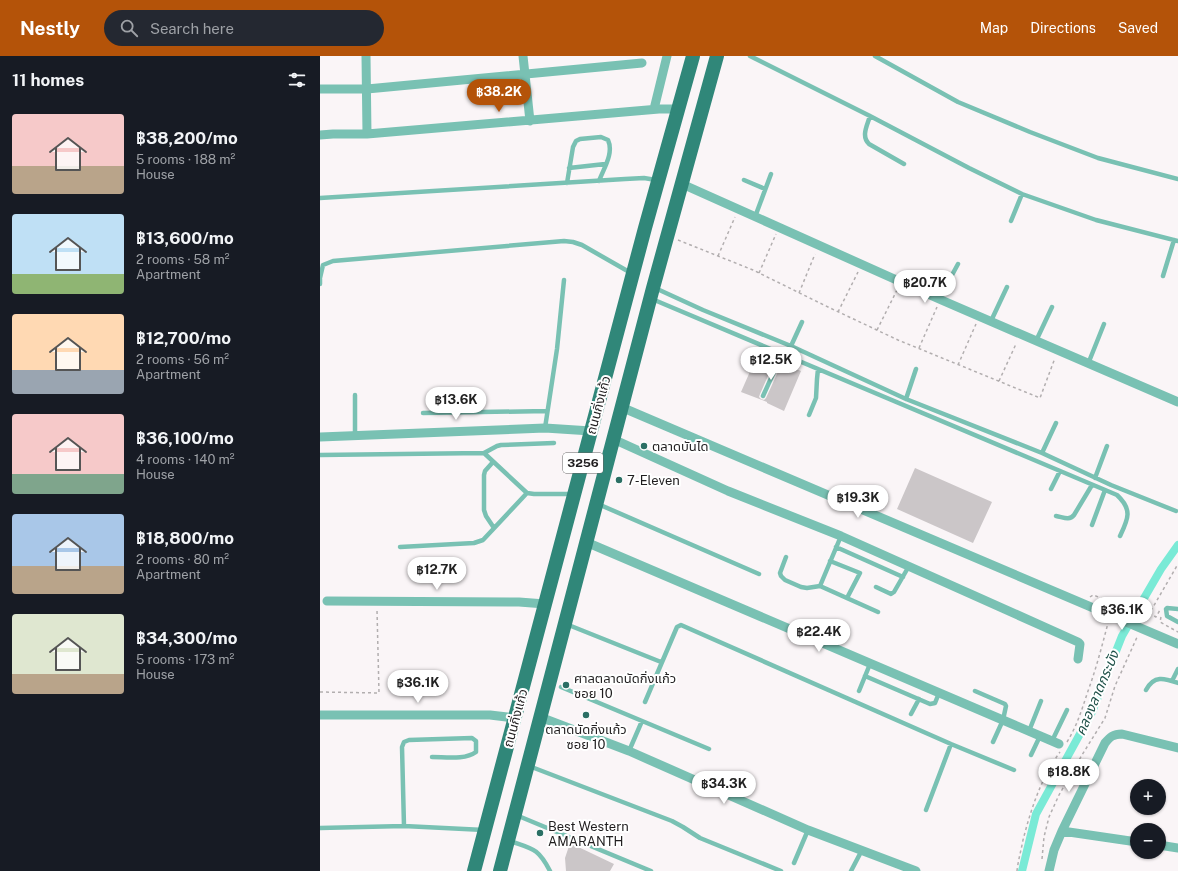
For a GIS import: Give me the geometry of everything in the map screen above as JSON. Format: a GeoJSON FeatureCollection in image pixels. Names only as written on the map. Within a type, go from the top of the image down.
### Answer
{"type":"FeatureCollection","features":[{"type":"Feature","properties":{"kind":"main road","name":"ถนนกิ่งแก้ว"},"geometry":{"type":"LineString","coordinates":[[474,871],[658,181],[694,56]]}},
{"type":"Feature","properties":{"kind":"main road","name":"ถนนกิ่งแก้ว"},"geometry":{"type":"LineString","coordinates":[[500,871],[667,235],[717,56]]}},
{"type":"Feature","properties":{"kind":"street"},"geometry":{"type":"LineString","coordinates":[[366,56],[367,134]]}},
{"type":"Feature","properties":{"kind":"street"},"geometry":{"type":"LineString","coordinates":[[523,56],[530,121]]}},
{"type":"Feature","properties":{"kind":"street"},"geometry":{"type":"LineString","coordinates":[[654,109],[667,56]]}},
{"type":"Feature","properties":{"kind":"street"},"geometry":{"type":"LineString","coordinates":[[320,89],[367,89],[642,63]]}},
{"type":"Feature","properties":{"kind":"street"},"geometry":{"type":"LineString","coordinates":[[320,135],[367,134],[654,109],[678,109]]}},
{"type":"Feature","properties":{"kind":"street"},"geometry":{"type":"LineString","coordinates":[[682,184],[938,303],[990,321],[1178,402]]}},
{"type":"Feature","properties":{"kind":"street"},"geometry":{"type":"LineString","coordinates":[[622,407],[1069,598],[1146,629],[1178,644]]}},
{"type":"Feature","properties":{"kind":"street"},"geometry":{"type":"LineString","coordinates":[[320,437],[545,428],[591,432]]}},
{"type":"Feature","properties":{"kind":"street"},"geometry":{"type":"LineString","coordinates":[[613,439],[728,491],[841,536],[1078,642],[1080,644],[1078,659]]}},
{"type":"Feature","properties":{"kind":"street"},"geometry":{"type":"LineString","coordinates":[[586,542],[1056,743]]}},
{"type":"Feature","properties":{"kind":"street"},"geometry":{"type":"LineString","coordinates":[[328,601],[519,602],[545,604]]}},
{"type":"Feature","properties":{"kind":"street"},"geometry":{"type":"LineString","coordinates":[[320,715],[490,715],[515,718]]}},
{"type":"Feature","properties":{"kind":"street"},"geometry":{"type":"LineString","coordinates":[[540,717],[629,751],[808,830],[916,871]]}},
{"type":"Feature","properties":{"kind":"street"},"geometry":{"type":"LineString","coordinates":[[1049,871],[1054,850],[1062,832],[1109,737],[1115,734],[1122,734],[1178,748]]}},
{"type":"Feature","properties":{"kind":"street"},"geometry":{"type":"LineString","coordinates":[[1062,832],[1130,841]]}},
{"type":"Feature","properties":{"kind":"street"},"geometry":{"type":"LineString","coordinates":[[1166,846],[1178,848]]}},
{"type":"Feature","properties":{"kind":"lane"},"geometry":{"type":"LineString","coordinates":[[750,56],[1022,194],[1096,220],[1176,241],[1163,276]]}},
{"type":"Feature","properties":{"kind":"lane"},"geometry":{"type":"LineString","coordinates":[[876,56],[958,102],[1030,132],[1098,158],[1178,179]]}},
{"type":"Feature","properties":{"kind":"lane"},"geometry":{"type":"LineString","coordinates":[[870,116],[864,136],[865,140],[869,144],[904,164]]}},
{"type":"Feature","properties":{"kind":"lane"},"geometry":{"type":"LineString","coordinates":[[567,183],[573,147],[576,141],[580,138],[601,137],[608,140],[610,144],[610,152],[599,181]]}},
{"type":"Feature","properties":{"kind":"lane"},"geometry":{"type":"LineString","coordinates":[[569,168],[605,164]]}},
{"type":"Feature","properties":{"kind":"lane"},"geometry":{"type":"LineString","coordinates":[[755,217],[771,174]]}},
{"type":"Feature","properties":{"kind":"lane"},"geometry":{"type":"LineString","coordinates":[[320,198],[644,178],[658,181]]}},
{"type":"Feature","properties":{"kind":"lane"},"geometry":{"type":"LineString","coordinates":[[744,180],[765,189]]}},
{"type":"Feature","properties":{"kind":"lane"},"geometry":{"type":"LineString","coordinates":[[1011,221],[1022,194]]}},
{"type":"Feature","properties":{"kind":"lane"},"geometry":{"type":"LineString","coordinates":[[320,284],[323,265],[334,261],[564,241],[582,245],[633,274]]}},
{"type":"Feature","properties":{"kind":"lane"},"geometry":{"type":"LineString","coordinates":[[938,303],[958,264]]}},
{"type":"Feature","properties":{"kind":"lane"},"geometry":{"type":"LineString","coordinates":[[545,428],[557,349],[564,280]]}},
{"type":"Feature","properties":{"kind":"lane"},"geometry":{"type":"LineString","coordinates":[[990,321],[1007,287]]}},
{"type":"Feature","properties":{"kind":"lane"},"geometry":{"type":"LineString","coordinates":[[652,293],[703,310],[791,346],[906,399],[1042,453],[1095,478],[1176,511]]}},
{"type":"Feature","properties":{"kind":"lane"},"geometry":{"type":"LineString","coordinates":[[652,293],[818,370],[1117,496],[1124,502],[1128,511],[1128,518],[1120,536]]}},
{"type":"Feature","properties":{"kind":"lane"},"geometry":{"type":"LineString","coordinates":[[1036,341],[1052,307]]}},
{"type":"Feature","properties":{"kind":"lane"},"geometry":{"type":"LineString","coordinates":[[791,346],[802,322]]}},
{"type":"Feature","properties":{"kind":"lane"},"geometry":{"type":"LineString","coordinates":[[1088,364],[1104,324]]}},
{"type":"Feature","properties":{"kind":"lane"},"geometry":{"type":"LineString","coordinates":[[763,396],[782,354]]}},
{"type":"Feature","properties":{"kind":"lane"},"geometry":{"type":"LineString","coordinates":[[906,399],[916,369]]}},
{"type":"Feature","properties":{"kind":"lane"},"geometry":{"type":"LineString","coordinates":[[809,414],[816,398],[816,379],[818,370]]}},
{"type":"Feature","properties":{"kind":"lane"},"geometry":{"type":"LineString","coordinates":[[355,395],[355,436]]}},
{"type":"Feature","properties":{"kind":"lane"},"geometry":{"type":"LineString","coordinates":[[423,413],[547,411]]}},
{"type":"Feature","properties":{"kind":"lane"},"geometry":{"type":"LineString","coordinates":[[1042,453],[1056,423]]}},
{"type":"Feature","properties":{"kind":"lane"},"geometry":{"type":"LineString","coordinates":[[320,455],[484,453],[501,445],[554,443]]}},
{"type":"Feature","properties":{"kind":"lane"},"geometry":{"type":"LineString","coordinates":[[1095,478],[1107,446]]}},
{"type":"Feature","properties":{"kind":"lane"},"geometry":{"type":"LineString","coordinates":[[484,453],[527,493],[574,494]]}},
{"type":"Feature","properties":{"kind":"lane"},"geometry":{"type":"LineString","coordinates":[[492,462],[485,471],[484,475],[484,510],[494,528]]}},
{"type":"Feature","properties":{"kind":"lane"},"geometry":{"type":"LineString","coordinates":[[1051,489],[1060,471]]}},
{"type":"Feature","properties":{"kind":"lane"},"geometry":{"type":"LineString","coordinates":[[1056,516],[1068,519],[1072,518],[1092,485]]}},
{"type":"Feature","properties":{"kind":"lane"},"geometry":{"type":"LineString","coordinates":[[1092,525],[1105,490]]}},
{"type":"Feature","properties":{"kind":"lane"},"geometry":{"type":"LineString","coordinates":[[400,547],[474,543],[483,540],[527,493]]}},
{"type":"Feature","properties":{"kind":"lane"},"geometry":{"type":"LineString","coordinates":[[596,503],[759,574]]}},
{"type":"Feature","properties":{"kind":"lane"},"geometry":{"type":"LineString","coordinates":[[820,586],[841,536]]}},
{"type":"Feature","properties":{"kind":"lane"},"geometry":{"type":"LineString","coordinates":[[836,547],[903,577]]}},
{"type":"Feature","properties":{"kind":"lane"},"geometry":{"type":"LineString","coordinates":[[786,558],[780,573],[785,580],[801,587],[807,588],[820,586],[878,612]]}},
{"type":"Feature","properties":{"kind":"lane"},"geometry":{"type":"LineString","coordinates":[[830,560],[860,573],[847,598]]}},
{"type":"Feature","properties":{"kind":"lane"},"geometry":{"type":"LineString","coordinates":[[876,587],[891,594],[894,592],[909,566]]}},
{"type":"Feature","properties":{"kind":"lane"},"geometry":{"type":"LineString","coordinates":[[1178,609],[1167,608],[1166,612],[1167,616],[1178,622]]}},
{"type":"Feature","properties":{"kind":"lane"},"geometry":{"type":"LineString","coordinates":[[565,624],[661,662]]}},
{"type":"Feature","properties":{"kind":"lane"},"geometry":{"type":"LineString","coordinates":[[645,702],[677,627],[683,626],[951,744],[1014,770]]}},
{"type":"Feature","properties":{"kind":"lane"},"geometry":{"type":"LineString","coordinates":[[859,691],[870,664]]}},
{"type":"Feature","properties":{"kind":"lane"},"geometry":{"type":"LineString","coordinates":[[1172,681],[1178,669]]}},
{"type":"Feature","properties":{"kind":"lane"},"geometry":{"type":"LineString","coordinates":[[865,676],[930,704],[935,703],[939,693]]}},
{"type":"Feature","properties":{"kind":"lane"},"geometry":{"type":"LineString","coordinates":[[1146,690],[1149,683],[1153,680],[1160,679],[1178,683]]}},
{"type":"Feature","properties":{"kind":"lane"},"geometry":{"type":"LineString","coordinates":[[562,687],[709,749]]}},
{"type":"Feature","properties":{"kind":"lane"},"geometry":{"type":"LineString","coordinates":[[975,691],[1005,704],[1006,706],[1003,720],[993,742]]}},
{"type":"Feature","properties":{"kind":"lane"},"geometry":{"type":"LineString","coordinates":[[912,714],[919,699]]}},
{"type":"Feature","properties":{"kind":"lane"},"geometry":{"type":"LineString","coordinates":[[1029,731],[1042,701]]}},
{"type":"Feature","properties":{"kind":"lane"},"geometry":{"type":"LineString","coordinates":[[1056,743],[1067,710]]}},
{"type":"Feature","properties":{"kind":"lane"},"geometry":{"type":"LineString","coordinates":[[629,751],[642,721]]}},
{"type":"Feature","properties":{"kind":"lane"},"geometry":{"type":"LineString","coordinates":[[1031,755],[1040,736]]}},
{"type":"Feature","properties":{"kind":"lane"},"geometry":{"type":"LineString","coordinates":[[404,826],[402,747],[404,742],[409,740],[472,738],[476,741],[476,752],[472,755],[464,757],[432,757]]}},
{"type":"Feature","properties":{"kind":"lane"},"geometry":{"type":"LineString","coordinates":[[926,810],[951,744]]}},
{"type":"Feature","properties":{"kind":"lane"},"geometry":{"type":"LineString","coordinates":[[528,766],[672,821],[683,826],[700,838],[781,871]]}},
{"type":"Feature","properties":{"kind":"lane"},"geometry":{"type":"LineString","coordinates":[[515,814],[651,871]]}},
{"type":"Feature","properties":{"kind":"lane"},"geometry":{"type":"LineString","coordinates":[[320,828],[404,826],[485,830]]}},
{"type":"Feature","properties":{"kind":"lane"},"geometry":{"type":"LineString","coordinates":[[794,863],[808,830]]}},
{"type":"Feature","properties":{"kind":"lane"},"geometry":{"type":"LineString","coordinates":[[508,840],[533,849],[538,853],[550,871]]}},
{"type":"Feature","properties":{"kind":"lane"},"geometry":{"type":"LineString","coordinates":[[851,871],[862,850]]}},
{"type":"Feature","properties":{"kind":"path"},"geometry":{"type":"LineString","coordinates":[[718,256],[735,216]]}},
{"type":"Feature","properties":{"kind":"path"},"geometry":{"type":"LineString","coordinates":[[759,273],[776,234]]}},
{"type":"Feature","properties":{"kind":"path"},"geometry":{"type":"LineString","coordinates":[[667,235],[759,273],[877,330],[1040,398],[1056,358]]}},
{"type":"Feature","properties":{"kind":"path"},"geometry":{"type":"LineString","coordinates":[[799,293],[815,254]]}},
{"type":"Feature","properties":{"kind":"path"},"geometry":{"type":"LineString","coordinates":[[838,312],[858,271]]}},
{"type":"Feature","properties":{"kind":"path"},"geometry":{"type":"LineString","coordinates":[[877,330],[897,290]]}},
{"type":"Feature","properties":{"kind":"path"},"geometry":{"type":"LineString","coordinates":[[919,348],[938,303]]}},
{"type":"Feature","properties":{"kind":"path"},"geometry":{"type":"LineString","coordinates":[[958,364],[976,324]]}},
{"type":"Feature","properties":{"kind":"path"},"geometry":{"type":"LineString","coordinates":[[999,381],[1016,344]]}},
{"type":"Feature","properties":{"kind":"path"},"geometry":{"type":"LineString","coordinates":[[1146,629],[1149,613],[1178,564]]}},
{"type":"Feature","properties":{"kind":"path"},"geometry":{"type":"LineString","coordinates":[[320,692],[379,693],[377,601]]}},
{"type":"Feature","properties":{"kind":"path"},"geometry":{"type":"LineString","coordinates":[[1149,613],[1156,617],[1160,609],[1163,611]]}},
{"type":"Feature","properties":{"kind":"path"},"geometry":{"type":"LineString","coordinates":[[1041,865],[1044,837],[1049,816],[1059,795],[1105,718],[1115,686],[1138,634]]}},
{"type":"Feature","properties":{"kind":"building"},"geometry":{"type":"Polygon","coordinates":[[[759,351],[775,359],[760,394],[759,397],[761,399],[764,400],[766,398],[782,363],[801,371],[784,411],[767,402],[741,392],[759,351]]]}},
{"type":"Feature","properties":{"kind":"building"},"geometry":{"type":"Polygon","coordinates":[[[915,468],[992,502],[973,543],[897,509],[915,468]]]}},
{"type":"Feature","properties":{"kind":"building"},"geometry":{"type":"Polygon","coordinates":[[[570,843],[614,864],[610,871],[566,871],[565,858],[570,843]]]}},
{"type":"Feature","properties":{"kind":"waterway","name":"คลองลาดกระบัง"},"geometry":{"type":"LineString","coordinates":[[1022,871],[1036,814],[1092,712],[1122,636],[1161,569],[1178,545]]}},
{"type":"Feature","properties":{"kind":"place","name":"ตลาดบันได"},"geometry":{"type":"Point","coordinates":[644,446]}},
{"type":"Feature","properties":{"kind":"place","name":"7-Eleven"},"geometry":{"type":"Point","coordinates":[619,480]}},
{"type":"Feature","properties":{"kind":"place","name":"ศาลตลาดนัดกิ่งแก้ว ซอย 10"},"geometry":{"type":"Point","coordinates":[566,685]}},
{"type":"Feature","properties":{"kind":"place","name":"ตลาดนัดกิ่งแก้ว ซอย 10"},"geometry":{"type":"Point","coordinates":[586,715]}},
{"type":"Feature","properties":{"kind":"place","name":"Best Western AMARANTH"},"geometry":{"type":"Point","coordinates":[540,833]}}]}
